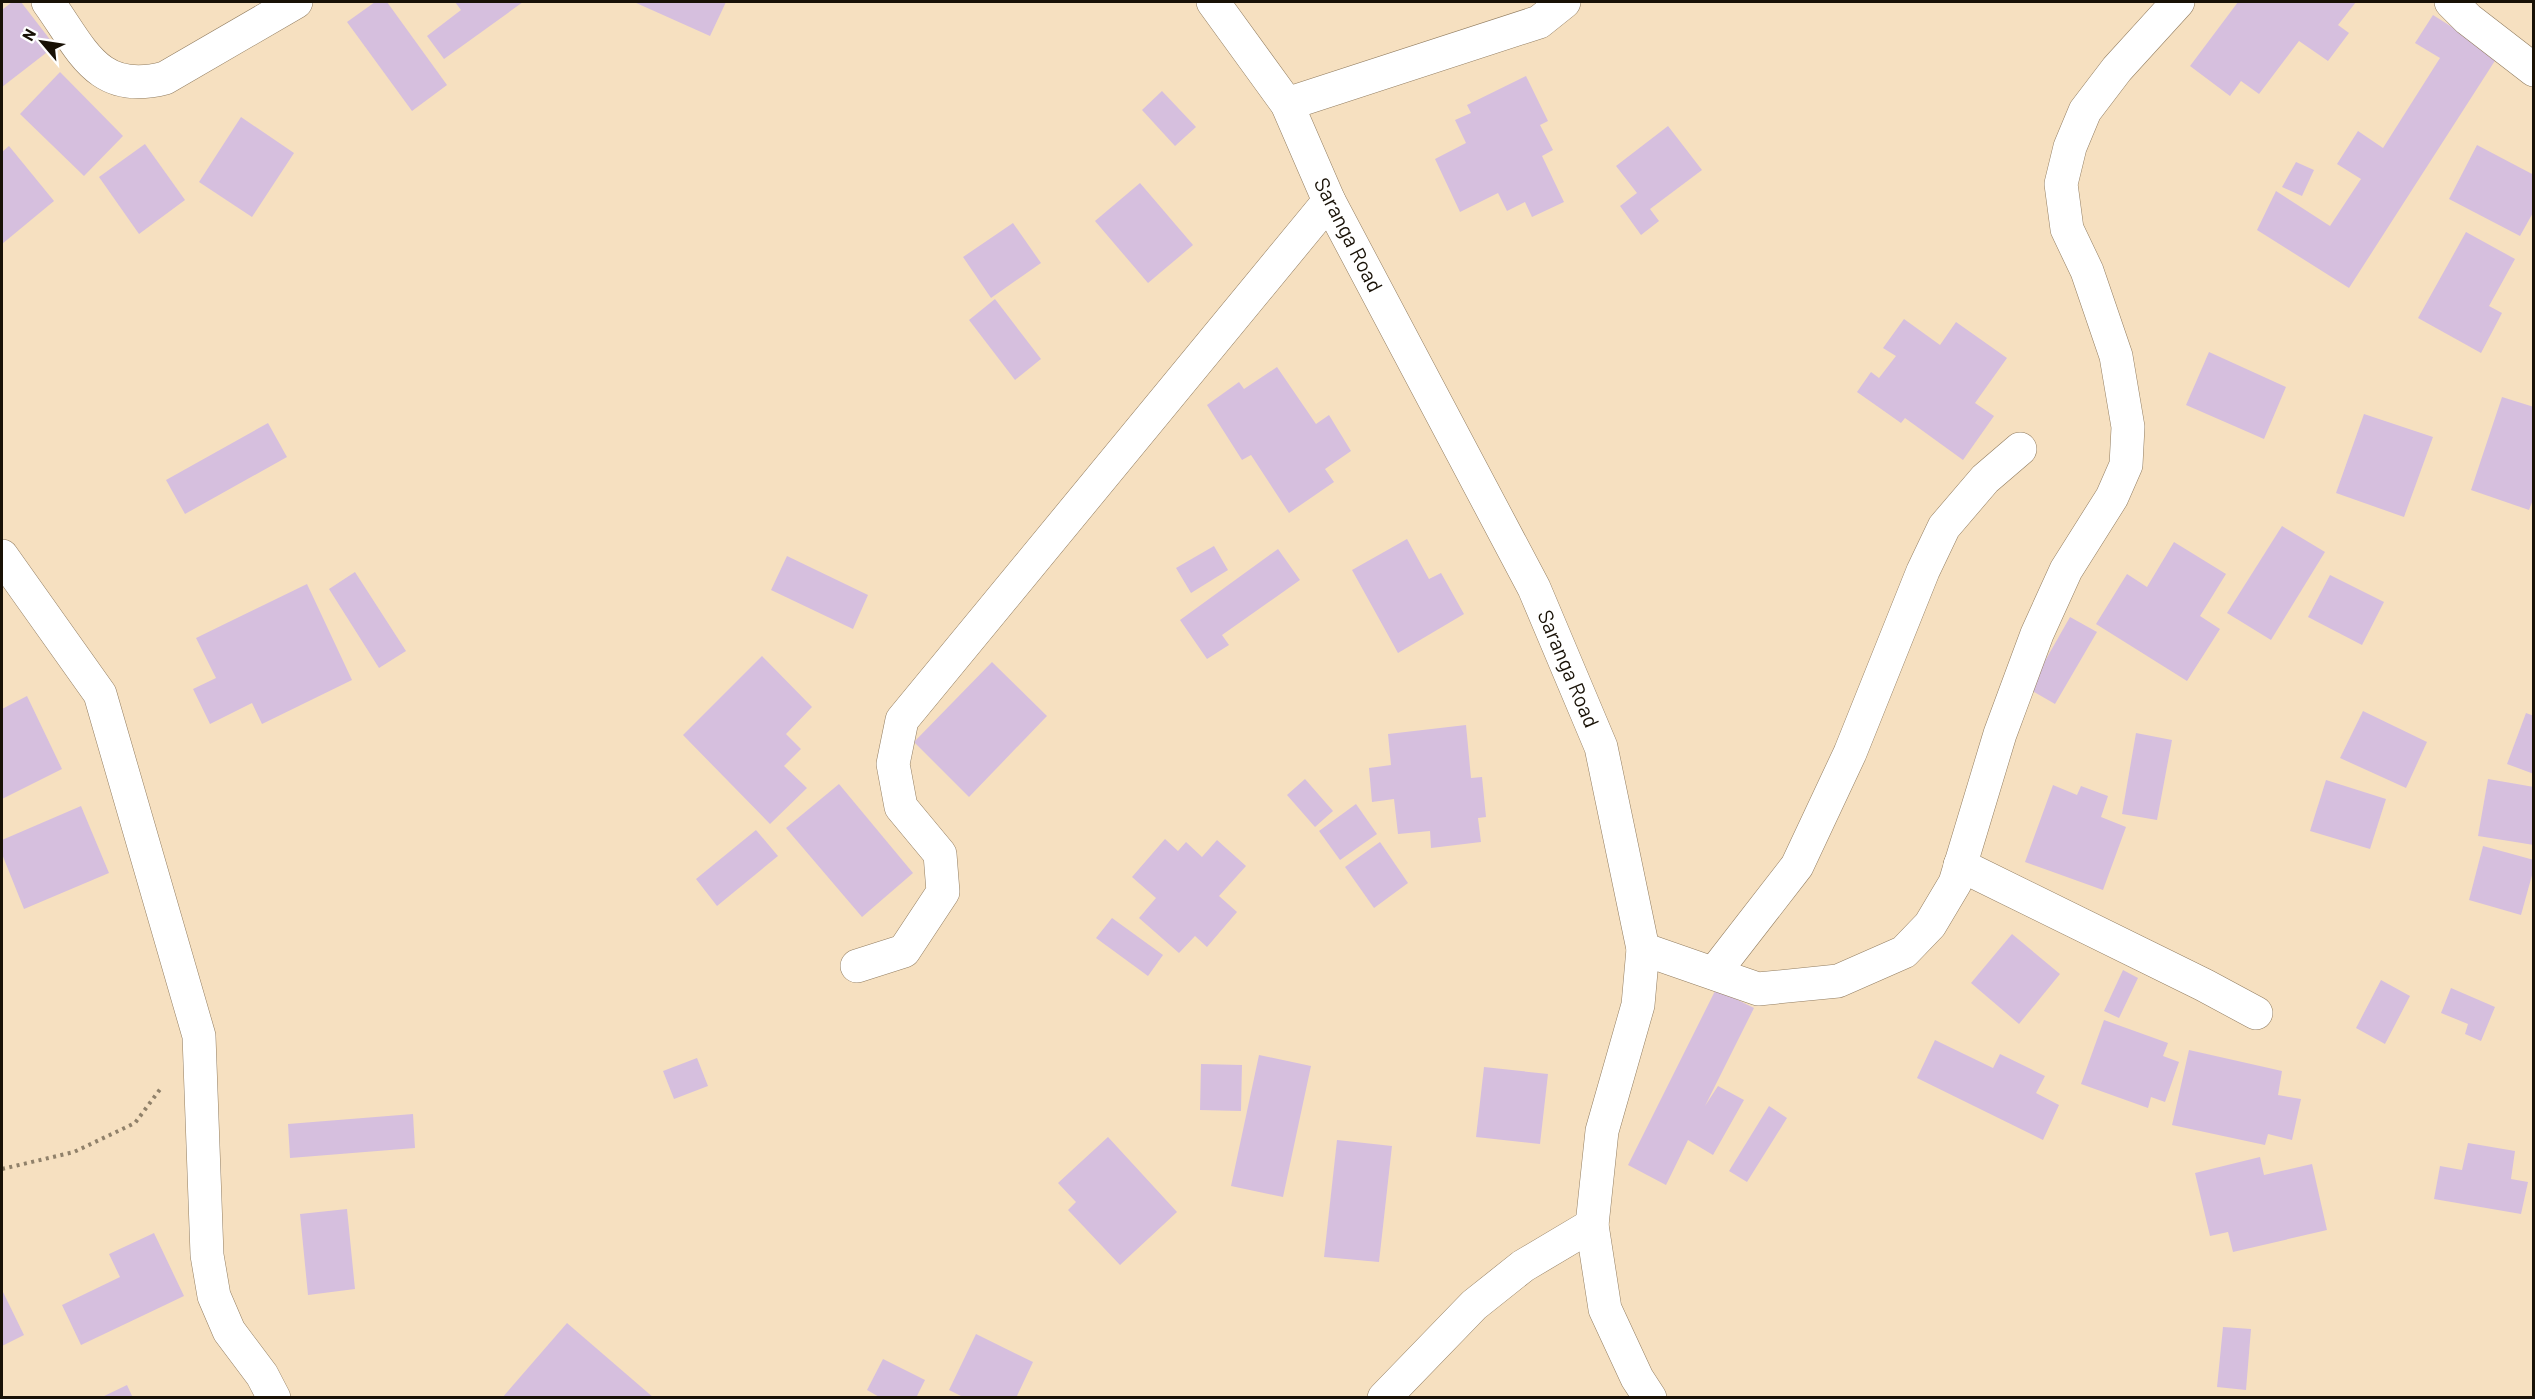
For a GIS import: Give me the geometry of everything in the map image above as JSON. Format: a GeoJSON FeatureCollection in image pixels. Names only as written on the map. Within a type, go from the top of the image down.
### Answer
{"type":"FeatureCollection","features":[{"type":"Feature","properties":{"kind":"street"},"geometry":{"type":"LineString","coordinates":[[48,2],[92,63],[107,76],[126,82],[146,83],[165,78],[296,2]]}},
{"type":"Feature","properties":{"kind":"street","name":"Saranga Road"},"geometry":{"type":"LineString","coordinates":[[1213,2],[1287,104],[1329,201],[1539,599],[1601,747],[1644,949],[1638,1005],[1602,1131],[1592,1225],[1605,1309],[1637,1378],[1650,1398]]}},
{"type":"Feature","properties":{"kind":"street"},"geometry":{"type":"LineString","coordinates":[[1287,104],[1539,22],[1564,2]]}},
{"type":"Feature","properties":{"kind":"street"},"geometry":{"type":"LineString","coordinates":[[1644,949],[1758,989],[1838,981],[1904,952],[1930,925],[1955,883],[2000,734],[2037,634],[2066,570],[2112,497],[2126,465],[2128,427],[2116,356],[2087,271],[2067,229],[2061,184],[2070,147],[2085,111],[2117,69],[2178,2]]}},
{"type":"Feature","properties":{"kind":"street"},"geometry":{"type":"LineString","coordinates":[[2451,2],[2468,19],[2534,70]]}},
{"type":"Feature","properties":{"kind":"street"},"geometry":{"type":"LineString","coordinates":[[857,966],[904,951],[943,892],[940,854],[901,807],[893,764],[902,720],[1329,201]]}},
{"type":"Feature","properties":{"kind":"street"},"geometry":{"type":"LineString","coordinates":[[1714,974],[1797,866],[1850,753],[1923,571],[1944,527],[1985,479],[2020,449]]}},
{"type":"Feature","properties":{"kind":"street"},"geometry":{"type":"LineString","coordinates":[[2,556],[100,694],[199,1036],[207,1255],[214,1296],[229,1331],[262,1375],[274,1398]]}},
{"type":"Feature","properties":{"kind":"street"},"geometry":{"type":"LineString","coordinates":[[1960,865],[2256,1013]]}},
{"type":"Feature","properties":{"kind":"street"},"geometry":{"type":"LineString","coordinates":[[1384,1398],[1474,1305],[1523,1266],[1592,1225]]}},
{"type":"Feature","properties":{"kind":"path"},"geometry":{"type":"LineString","coordinates":[[2,1169],[74,1152],[135,1124],[199,1036]]}},
{"type":"Feature","properties":{"kind":"building"},"geometry":{"type":"Polygon","coordinates":[[[12,2],[21,2],[55,46],[2,87],[2,10],[12,2]]]}},
{"type":"Feature","properties":{"kind":"building"},"geometry":{"type":"Polygon","coordinates":[[[375,2],[387,2],[447,85],[412,111],[347,22],[375,2]]]}},
{"type":"Feature","properties":{"kind":"building"},"geometry":{"type":"Polygon","coordinates":[[[455,2],[523,2],[444,59],[427,36],[461,10],[455,2]]]}},
{"type":"Feature","properties":{"kind":"building"},"geometry":{"type":"Polygon","coordinates":[[[634,2],[726,2],[710,36],[634,2]]]}},
{"type":"Feature","properties":{"kind":"building"},"geometry":{"type":"Polygon","coordinates":[[[2238,2],[2356,2],[2338,25],[2349,33],[2328,61],[2299,41],[2259,94],[2241,81],[2230,96],[2190,66],[2238,2]]]}},
{"type":"Feature","properties":{"kind":"building"},"geometry":{"type":"Polygon","coordinates":[[[2433,15],[2498,56],[2349,288],[2257,230],[2276,191],[2330,226],[2361,179],[2337,164],[2358,131],[2383,148],[2440,58],[2415,43],[2433,15]]]}},
{"type":"Feature","properties":{"kind":"building"},"geometry":{"type":"Polygon","coordinates":[[[60,72],[123,136],[84,176],[20,114],[60,72]]]}},
{"type":"Feature","properties":{"kind":"building"},"geometry":{"type":"Polygon","coordinates":[[[1526,76],[1548,121],[1540,125],[1553,150],[1542,156],[1564,202],[1532,217],[1525,202],[1507,211],[1498,193],[1460,212],[1435,159],[1466,143],[1455,120],[1471,113],[1467,105],[1526,76]]]}},
{"type":"Feature","properties":{"kind":"building"},"geometry":{"type":"Polygon","coordinates":[[[1162,91],[1196,127],[1175,146],[1142,110],[1162,91]]]}},
{"type":"Feature","properties":{"kind":"building"},"geometry":{"type":"Polygon","coordinates":[[[241,117],[294,153],[252,217],[199,182],[241,117]]]}},
{"type":"Feature","properties":{"kind":"building"},"geometry":{"type":"Polygon","coordinates":[[[1668,126],[1702,170],[1650,209],[1659,221],[1641,235],[1620,206],[1637,193],[1616,166],[1668,126]]]}},
{"type":"Feature","properties":{"kind":"building"},"geometry":{"type":"Polygon","coordinates":[[[145,144],[185,200],[139,234],[99,177],[145,144]]]}},
{"type":"Feature","properties":{"kind":"building"},"geometry":{"type":"Polygon","coordinates":[[[2477,145],[2534,175],[2534,211],[2520,236],[2449,199],[2477,145]]]}},
{"type":"Feature","properties":{"kind":"building"},"geometry":{"type":"Polygon","coordinates":[[[9,146],[54,201],[2,244],[2,152],[9,146]]]}},
{"type":"Feature","properties":{"kind":"building"},"geometry":{"type":"Polygon","coordinates":[[[2296,162],[2314,170],[2302,196],[2282,187],[2296,162]]]}},
{"type":"Feature","properties":{"kind":"building"},"geometry":{"type":"Polygon","coordinates":[[[1140,183],[1193,245],[1148,283],[1095,221],[1140,183]]]}},
{"type":"Feature","properties":{"kind":"building"},"geometry":{"type":"Polygon","coordinates":[[[1013,223],[1041,263],[991,298],[963,257],[1013,223]]]}},
{"type":"Feature","properties":{"kind":"building"},"geometry":{"type":"Polygon","coordinates":[[[2466,232],[2515,259],[2489,306],[2502,313],[2481,353],[2418,318],[2466,232]]]}},
{"type":"Feature","properties":{"kind":"building"},"geometry":{"type":"Polygon","coordinates":[[[995,299],[1041,359],[1015,380],[969,320],[995,299]]]}},
{"type":"Feature","properties":{"kind":"building"},"geometry":{"type":"Polygon","coordinates":[[[1904,319],[1940,345],[1956,322],[2007,358],[1975,403],[1994,416],[1963,460],[1905,418],[1901,423],[1857,392],[1871,372],[1879,378],[1896,356],[1883,348],[1904,319]]]}},
{"type":"Feature","properties":{"kind":"building"},"geometry":{"type":"Polygon","coordinates":[[[2209,352],[2286,387],[2264,439],[2186,405],[2209,352]]]}},
{"type":"Feature","properties":{"kind":"building"},"geometry":{"type":"Polygon","coordinates":[[[1277,367],[1316,424],[1329,415],[1351,451],[1325,469],[1334,482],[1289,513],[1251,455],[1242,460],[1207,405],[1239,382],[1244,389],[1277,367]]]}},
{"type":"Feature","properties":{"kind":"building"},"geometry":{"type":"Polygon","coordinates":[[[2502,397],[2534,407],[2534,497],[2529,510],[2471,490],[2502,397]]]}},
{"type":"Feature","properties":{"kind":"building"},"geometry":{"type":"Polygon","coordinates":[[[2364,414],[2433,437],[2404,517],[2336,493],[2364,414]]]}},
{"type":"Feature","properties":{"kind":"building"},"geometry":{"type":"Polygon","coordinates":[[[268,423],[287,457],[185,514],[166,480],[268,423]]]}},
{"type":"Feature","properties":{"kind":"building"},"geometry":{"type":"Polygon","coordinates":[[[2282,526],[2325,552],[2271,640],[2227,613],[2282,526]]]}},
{"type":"Feature","properties":{"kind":"building"},"geometry":{"type":"Polygon","coordinates":[[[1407,539],[1429,579],[1441,573],[1464,614],[1398,653],[1352,570],[1407,539]]]}},
{"type":"Feature","properties":{"kind":"building"},"geometry":{"type":"Polygon","coordinates":[[[2174,542],[2226,574],[2200,616],[2220,629],[2187,681],[2096,624],[2127,574],[2147,587],[2174,542]]]}},
{"type":"Feature","properties":{"kind":"building"},"geometry":{"type":"Polygon","coordinates":[[[1214,546],[1228,570],[1191,593],[1176,568],[1214,546]]]}},
{"type":"Feature","properties":{"kind":"building"},"geometry":{"type":"Polygon","coordinates":[[[1278,549],[1300,580],[1222,635],[1229,645],[1207,659],[1180,620],[1278,549]]]}},
{"type":"Feature","properties":{"kind":"building"},"geometry":{"type":"Polygon","coordinates":[[[787,556],[868,595],[853,629],[771,590],[787,556]]]}},
{"type":"Feature","properties":{"kind":"building"},"geometry":{"type":"Polygon","coordinates":[[[355,572],[406,651],[379,668],[329,589],[355,572]]]}},
{"type":"Feature","properties":{"kind":"building"},"geometry":{"type":"Polygon","coordinates":[[[2330,575],[2384,602],[2362,645],[2308,617],[2330,575]]]}},
{"type":"Feature","properties":{"kind":"building"},"geometry":{"type":"Polygon","coordinates":[[[307,584],[352,680],[262,724],[252,703],[210,724],[193,689],[216,678],[196,638],[307,584]]]}},
{"type":"Feature","properties":{"kind":"building"},"geometry":{"type":"Polygon","coordinates":[[[2070,617],[2097,632],[2055,704],[2029,689],[2070,617]]]}},
{"type":"Feature","properties":{"kind":"building"},"geometry":{"type":"Polygon","coordinates":[[[762,656],[812,707],[786,734],[801,749],[784,766],[807,788],[770,824],[683,735],[762,656]]]}},
{"type":"Feature","properties":{"kind":"building"},"geometry":{"type":"Polygon","coordinates":[[[992,662],[1047,716],[969,797],[914,742],[992,662]]]}},
{"type":"Feature","properties":{"kind":"building"},"geometry":{"type":"Polygon","coordinates":[[[27,696],[62,769],[2,799],[2,709],[27,696]]]}},
{"type":"Feature","properties":{"kind":"building"},"geometry":{"type":"Polygon","coordinates":[[[2363,711],[2427,742],[2406,788],[2340,758],[2363,711]]]}},
{"type":"Feature","properties":{"kind":"building"},"geometry":{"type":"Polygon","coordinates":[[[2526,713],[2534,716],[2534,774],[2507,764],[2526,713]]]}},
{"type":"Feature","properties":{"kind":"building"},"geometry":{"type":"Polygon","coordinates":[[[1466,725],[1471,778],[1482,777],[1486,817],[1478,818],[1481,842],[1431,848],[1430,831],[1398,834],[1394,799],[1372,802],[1369,768],[1391,765],[1388,734],[1466,725]]]}},
{"type":"Feature","properties":{"kind":"building"},"geometry":{"type":"Polygon","coordinates":[[[2136,733],[2172,740],[2157,820],[2122,814],[2136,733]]]}},
{"type":"Feature","properties":{"kind":"building"},"geometry":{"type":"Polygon","coordinates":[[[1305,779],[1333,811],[1315,827],[1287,795],[1305,779]]]}},
{"type":"Feature","properties":{"kind":"building"},"geometry":{"type":"Polygon","coordinates":[[[2488,779],[2534,787],[2534,845],[2478,836],[2488,779]]]}},
{"type":"Feature","properties":{"kind":"building"},"geometry":{"type":"Polygon","coordinates":[[[2326,780],[2386,799],[2370,849],[2310,831],[2326,780]]]}},
{"type":"Feature","properties":{"kind":"building"},"geometry":{"type":"Polygon","coordinates":[[[839,784],[913,873],[862,917],[786,828],[839,784]]]}},
{"type":"Feature","properties":{"kind":"building"},"geometry":{"type":"Polygon","coordinates":[[[2053,785],[2077,795],[2081,786],[2108,796],[2101,817],[2126,827],[2103,890],[2025,862],[2053,785]]]}},
{"type":"Feature","properties":{"kind":"building"},"geometry":{"type":"Polygon","coordinates":[[[1356,804],[1377,834],[1340,860],[1319,831],[1356,804]]]}},
{"type":"Feature","properties":{"kind":"building"},"geometry":{"type":"Polygon","coordinates":[[[81,806],[109,873],[24,909],[2,854],[2,840],[81,806]]]}},
{"type":"Feature","properties":{"kind":"building"},"geometry":{"type":"Polygon","coordinates":[[[756,830],[778,856],[717,906],[696,879],[756,830]]]}},
{"type":"Feature","properties":{"kind":"building"},"geometry":{"type":"Polygon","coordinates":[[[1165,839],[1178,851],[1186,842],[1202,857],[1217,840],[1246,866],[1219,896],[1237,912],[1207,947],[1195,936],[1179,953],[1139,918],[1156,898],[1132,877],[1165,839]]]}},
{"type":"Feature","properties":{"kind":"building"},"geometry":{"type":"Polygon","coordinates":[[[1380,842],[1408,883],[1374,908],[1345,867],[1380,842]]]}},
{"type":"Feature","properties":{"kind":"building"},"geometry":{"type":"Polygon","coordinates":[[[2483,846],[2534,860],[2534,868],[2521,915],[2469,900],[2483,846]]]}},
{"type":"Feature","properties":{"kind":"building"},"geometry":{"type":"Polygon","coordinates":[[[1112,918],[1163,955],[1148,976],[1096,938],[1112,918]]]}},
{"type":"Feature","properties":{"kind":"building"},"geometry":{"type":"Polygon","coordinates":[[[2012,934],[2060,974],[2019,1024],[1971,983],[2012,934]]]}},
{"type":"Feature","properties":{"kind":"building"},"geometry":{"type":"Polygon","coordinates":[[[2123,970],[2138,978],[2119,1018],[2104,1011],[2123,970]]]}},
{"type":"Feature","properties":{"kind":"building"},"geometry":{"type":"Polygon","coordinates":[[[2381,980],[2410,996],[2385,1044],[2356,1028],[2381,980]]]}},
{"type":"Feature","properties":{"kind":"building"},"geometry":{"type":"Polygon","coordinates":[[[2451,988],[2495,1007],[2481,1041],[2465,1034],[2468,1024],[2441,1013],[2451,988]]]}},
{"type":"Feature","properties":{"kind":"building"},"geometry":{"type":"Polygon","coordinates":[[[1716,989],[1754,1008],[1705,1106],[1718,1086],[1744,1100],[1713,1155],[1688,1140],[1666,1185],[1628,1165],[1716,989]]]}},
{"type":"Feature","properties":{"kind":"building"},"geometry":{"type":"Polygon","coordinates":[[[2104,1020],[2168,1043],[2163,1056],[2179,1062],[2165,1102],[2151,1097],[2148,1108],[2081,1084],[2104,1020]]]}},
{"type":"Feature","properties":{"kind":"building"},"geometry":{"type":"Polygon","coordinates":[[[1935,1040],[1993,1068],[2000,1054],[2045,1076],[2036,1093],[2059,1105],[2043,1140],[1917,1078],[1935,1040]]]}},
{"type":"Feature","properties":{"kind":"building"},"geometry":{"type":"Polygon","coordinates":[[[2189,1050],[2282,1071],[2278,1095],[2301,1099],[2292,1140],[2268,1134],[2265,1145],[2172,1125],[2189,1050]]]}},
{"type":"Feature","properties":{"kind":"building"},"geometry":{"type":"Polygon","coordinates":[[[1259,1055],[1311,1066],[1283,1197],[1231,1186],[1259,1055]]]}},
{"type":"Feature","properties":{"kind":"building"},"geometry":{"type":"Polygon","coordinates":[[[697,1058],[708,1086],[674,1099],[663,1071],[697,1058]]]}},
{"type":"Feature","properties":{"kind":"building"},"geometry":{"type":"Polygon","coordinates":[[[1201,1064],[1242,1065],[1241,1111],[1200,1110],[1201,1064]]]}},
{"type":"Feature","properties":{"kind":"building"},"geometry":{"type":"Polygon","coordinates":[[[1484,1067],[1548,1074],[1540,1144],[1476,1137],[1484,1067]]]}},
{"type":"Feature","properties":{"kind":"building"},"geometry":{"type":"Polygon","coordinates":[[[1769,1106],[1787,1118],[1747,1182],[1729,1171],[1769,1106]]]}},
{"type":"Feature","properties":{"kind":"building"},"geometry":{"type":"Polygon","coordinates":[[[413,1114],[415,1148],[290,1158],[288,1124],[413,1114]]]}},
{"type":"Feature","properties":{"kind":"building"},"geometry":{"type":"Polygon","coordinates":[[[1108,1137],[1177,1212],[1120,1265],[1068,1210],[1076,1202],[1058,1183],[1108,1137]]]}},
{"type":"Feature","properties":{"kind":"building"},"geometry":{"type":"Polygon","coordinates":[[[1337,1140],[1392,1146],[1379,1262],[1324,1257],[1337,1140]]]}},
{"type":"Feature","properties":{"kind":"building"},"geometry":{"type":"Polygon","coordinates":[[[2468,1143],[2515,1151],[2511,1179],[2528,1182],[2521,1214],[2434,1199],[2440,1166],[2462,1170],[2468,1143]]]}},
{"type":"Feature","properties":{"kind":"building"},"geometry":{"type":"Polygon","coordinates":[[[2260,1157],[2264,1175],[2312,1164],[2327,1230],[2233,1252],[2228,1232],[2210,1236],[2195,1173],[2260,1157]]]}},
{"type":"Feature","properties":{"kind":"building"},"geometry":{"type":"Polygon","coordinates":[[[347,1209],[355,1289],[308,1295],[300,1214],[347,1209]]]}},
{"type":"Feature","properties":{"kind":"building"},"geometry":{"type":"Polygon","coordinates":[[[154,1233],[184,1296],[81,1345],[62,1305],[120,1277],[109,1254],[154,1233]]]}},
{"type":"Feature","properties":{"kind":"building"},"geometry":{"type":"Polygon","coordinates":[[[2,1293],[24,1335],[2,1346],[2,1293]]]}},
{"type":"Feature","properties":{"kind":"building"},"geometry":{"type":"Polygon","coordinates":[[[567,1323],[654,1398],[502,1398],[567,1323]]]}},
{"type":"Feature","properties":{"kind":"building"},"geometry":{"type":"Polygon","coordinates":[[[2223,1327],[2251,1329],[2246,1390],[2217,1387],[2223,1327]]]}},
{"type":"Feature","properties":{"kind":"building"},"geometry":{"type":"Polygon","coordinates":[[[976,1334],[1033,1362],[1016,1398],[965,1398],[949,1390],[976,1334]]]}},
{"type":"Feature","properties":{"kind":"building"},"geometry":{"type":"Polygon","coordinates":[[[883,1359],[925,1380],[916,1398],[881,1398],[867,1390],[883,1359]]]}},
{"type":"Feature","properties":{"kind":"building"},"geometry":{"type":"Polygon","coordinates":[[[127,1385],[133,1398],[100,1398],[127,1385]]]}}]}
